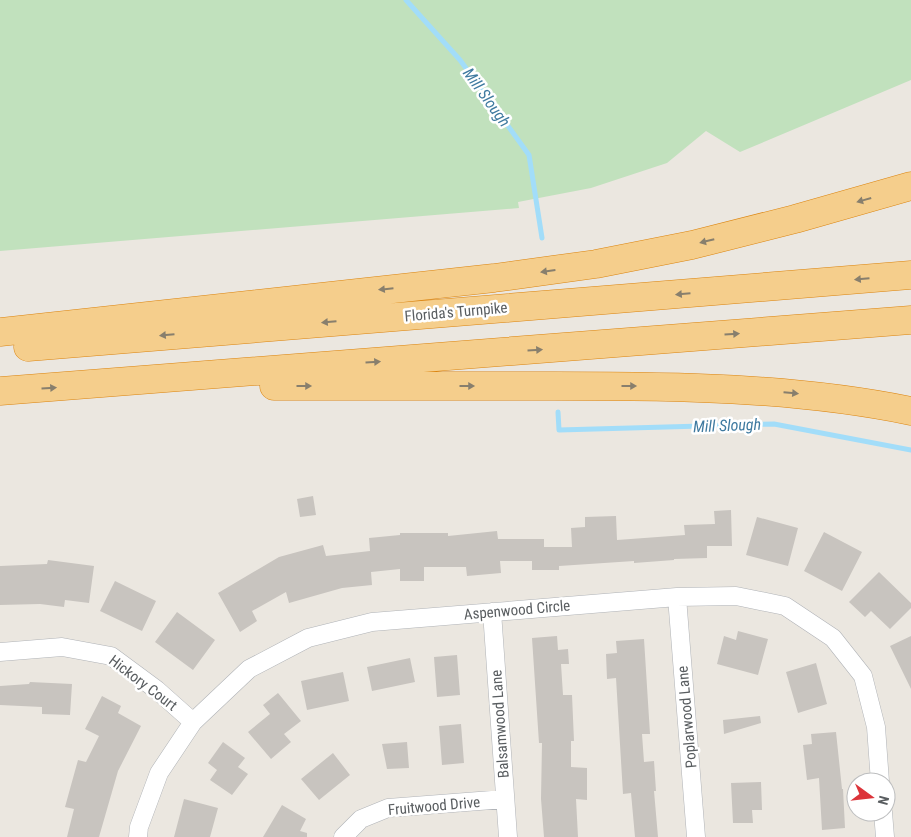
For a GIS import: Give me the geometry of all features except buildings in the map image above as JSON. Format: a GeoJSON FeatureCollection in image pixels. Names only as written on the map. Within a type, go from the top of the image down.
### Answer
{"type":"FeatureCollection","features":[{"type":"Feature","properties":{"kind":"highway"},"geometry":{"type":"LineString","coordinates":[[0,332],[494,278],[596,264],[692,245],[795,219],[911,186]]}},
{"type":"Feature","properties":{"kind":"highway","name":"Florida's Turnpike"},"geometry":{"type":"LineString","coordinates":[[0,349],[911,276]]}},
{"type":"Feature","properties":{"kind":"highway"},"geometry":{"type":"LineString","coordinates":[[0,391],[911,320]]}},
{"type":"Feature","properties":{"kind":"highway"},"geometry":{"type":"LineString","coordinates":[[133,381],[243,386],[648,386],[737,389],[818,396],[911,411]]}},
{"type":"Feature","properties":{"kind":"street","name":"Aspenwood Circle"},"geometry":{"type":"LineString","coordinates":[[138,837],[139,827],[159,773],[193,722],[249,669],[308,638],[372,622],[677,596],[736,596],[784,606],[833,638],[863,676],[876,727],[879,772]]}},
{"type":"Feature","properties":{"kind":"street","name":"Poplarwood Lane"},"geometry":{"type":"LineString","coordinates":[[677,596],[696,837]]}},
{"type":"Feature","properties":{"kind":"street","name":"Balsamwood Lane"},"geometry":{"type":"LineString","coordinates":[[492,612],[508,837]]}},
{"type":"Feature","properties":{"kind":"street","name":"Hickory Court"},"geometry":{"type":"LineString","coordinates":[[0,652],[62,647],[111,656],[157,690],[193,722]]}},
{"type":"Feature","properties":{"kind":"street","name":"Fruitwood Drive"},"geometry":{"type":"LineString","coordinates":[[343,837],[361,819],[388,808],[505,799]]}},
{"type":"Feature","properties":{"kind":"street"},"geometry":{"type":"LineString","coordinates":[[883,822],[884,837]]}},
{"type":"Feature","properties":{"kind":"green space"},"geometry":{"type":"Polygon","coordinates":[[[0,0],[911,0],[911,80],[740,152],[706,131],[667,163],[591,188],[518,202],[519,208],[0,251],[0,0]]]}},
{"type":"Feature","properties":{"kind":"waterway","name":"Mill Slough"},"geometry":{"type":"LineString","coordinates":[[406,0],[460,60],[529,155],[542,238]]}},
{"type":"Feature","properties":{"kind":"waterway","name":"Mill Slough"},"geometry":{"type":"LineString","coordinates":[[558,412],[559,430],[774,424],[911,450]]}}]}
